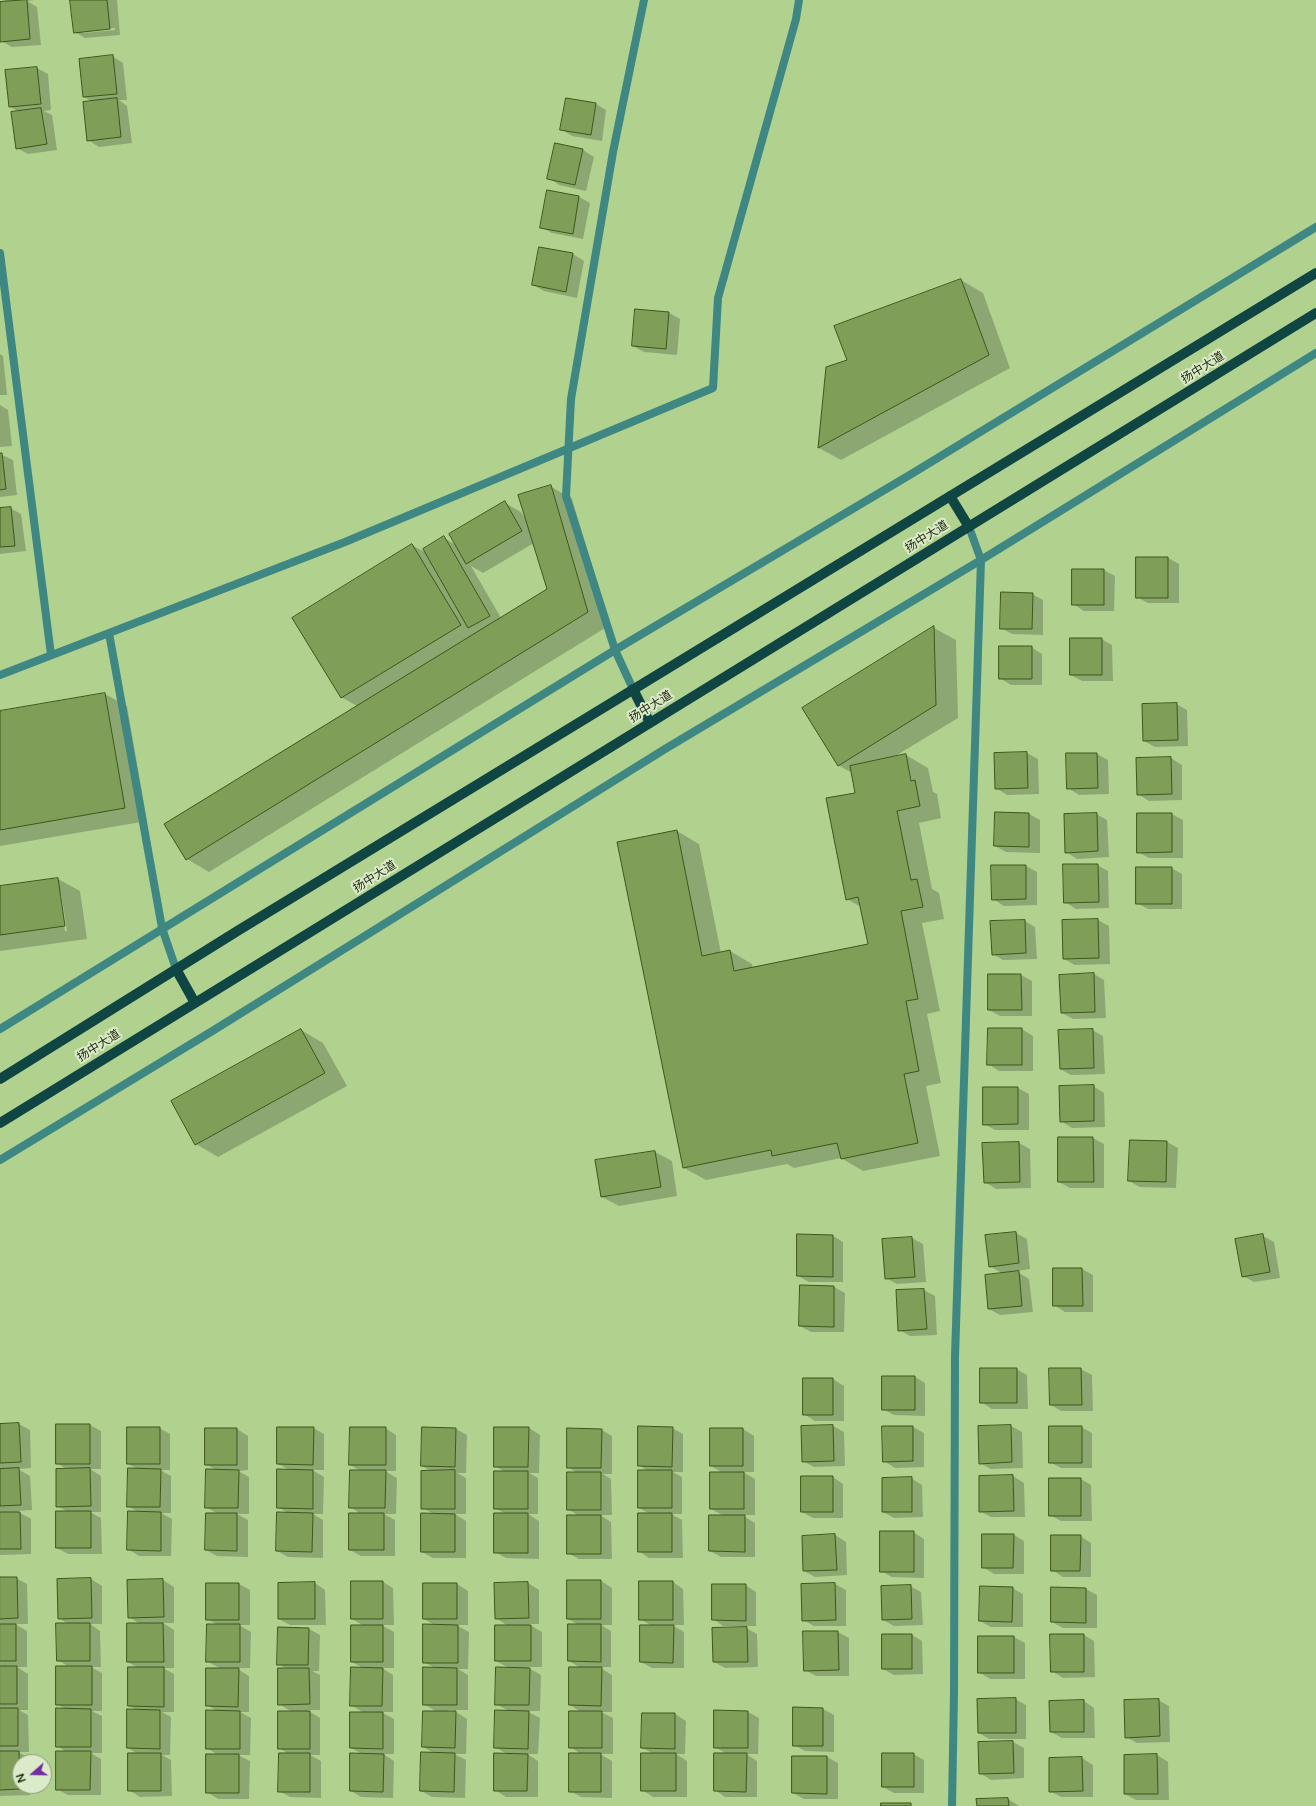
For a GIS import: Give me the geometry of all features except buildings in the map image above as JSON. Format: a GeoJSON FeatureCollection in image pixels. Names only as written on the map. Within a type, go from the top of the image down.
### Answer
{"type":"FeatureCollection","features":[{"type":"Feature","properties":{"kind":"main road","name":"扬中大道"},"geometry":{"type":"LineString","coordinates":[[0,1079],[176,969],[633,689],[1316,273]]}},
{"type":"Feature","properties":{"kind":"main road","name":"扬中大道"},"geometry":{"type":"LineString","coordinates":[[0,1123],[1316,313]]}},
{"type":"Feature","properties":{"kind":"main road"},"geometry":{"type":"LineString","coordinates":[[950,496],[969,527]]}},
{"type":"Feature","properties":{"kind":"main road"},"geometry":{"type":"LineString","coordinates":[[633,689],[650,723]]}},
{"type":"Feature","properties":{"kind":"main road"},"geometry":{"type":"LineString","coordinates":[[176,969],[195,1002]]}},
{"type":"Feature","properties":{"kind":"street"},"geometry":{"type":"LineString","coordinates":[[633,689],[615,650],[566,496],[570,399],[613,152],[644,0]]}},
{"type":"Feature","properties":{"kind":"street"},"geometry":{"type":"LineString","coordinates":[[0,675],[345,542],[713,388],[718,298],[796,19],[799,0]]}},
{"type":"Feature","properties":{"kind":"street"},"geometry":{"type":"LineString","coordinates":[[0,1029],[615,650],[920,469],[1316,227]]}},
{"type":"Feature","properties":{"kind":"street"},"geometry":{"type":"LineString","coordinates":[[0,253],[51,655]]}},
{"type":"Feature","properties":{"kind":"street"},"geometry":{"type":"LineString","coordinates":[[0,1160],[214,1030],[659,753],[981,560],[1316,353]]}},
{"type":"Feature","properties":{"kind":"street"},"geometry":{"type":"LineString","coordinates":[[952,1806],[954,1693],[954,1356],[981,560],[969,527]]}},
{"type":"Feature","properties":{"kind":"street"},"geometry":{"type":"LineString","coordinates":[[109,633],[162,928],[176,969]]}}]}
